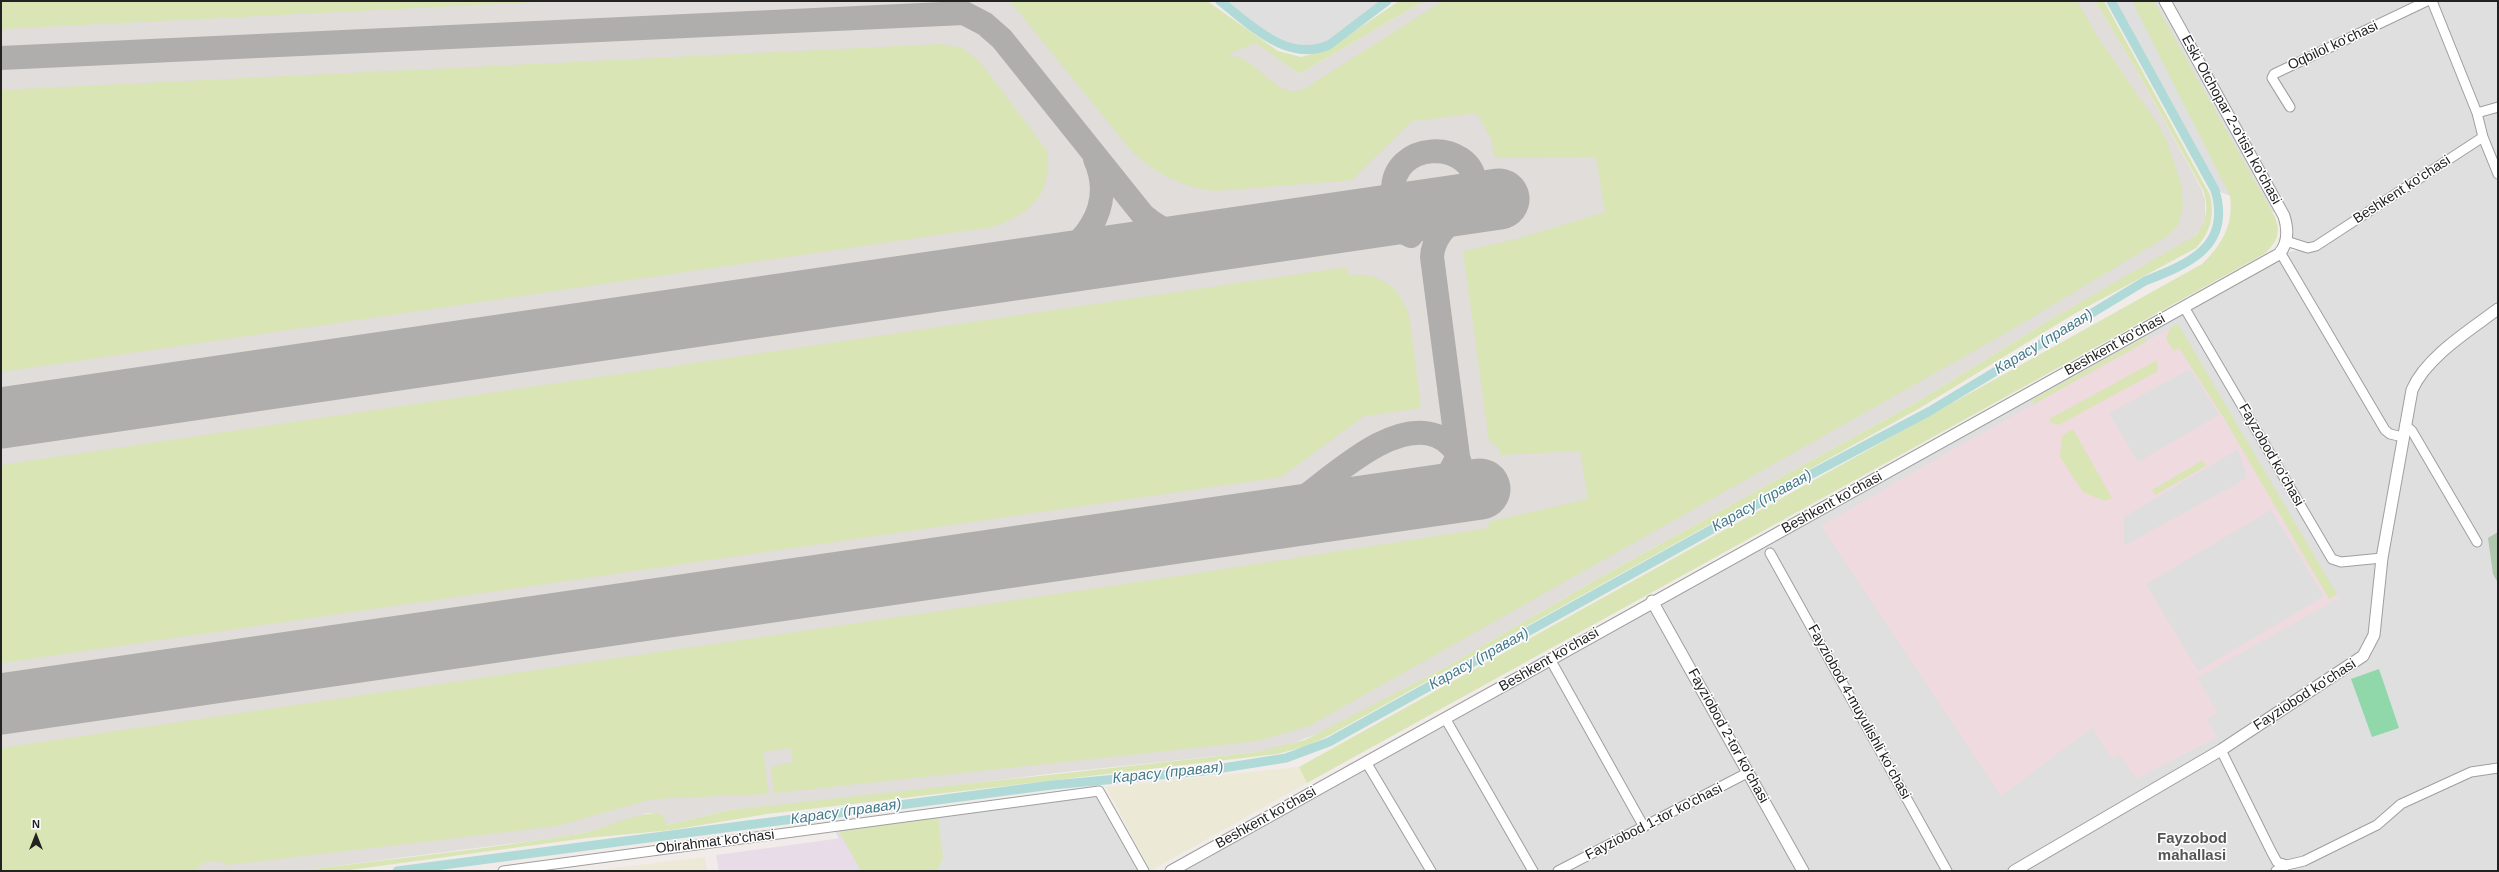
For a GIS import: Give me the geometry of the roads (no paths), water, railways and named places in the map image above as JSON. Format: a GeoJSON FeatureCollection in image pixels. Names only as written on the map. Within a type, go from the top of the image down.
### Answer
{"type":"FeatureCollection","features":[{"type":"Feature","properties":{"kind":"street","name":"Oqbilol ko'chasi"},"geometry":{"type":"LineString","coordinates":[[2290,107],[2272,78],[2274,74],[2427,1]]}},
{"type":"Feature","properties":{"kind":"street"},"geometry":{"type":"LineString","coordinates":[[2432,1],[2477,112],[2483,137],[2498,174]]}},
{"type":"Feature","properties":{"kind":"street","name":"Eski Otchopar 2-o'tish ko'chasi"},"geometry":{"type":"LineString","coordinates":[[2169,2],[2284,216],[2287,228],[2286,241]]}},
{"type":"Feature","properties":{"kind":"street"},"geometry":{"type":"LineString","coordinates":[[2477,112],[2498,107]]}},
{"type":"Feature","properties":{"kind":"street","name":"Beshkent ko'chasi"},"geometry":{"type":"LineString","coordinates":[[2286,241],[2308,248],[2326,241],[2483,137]]}},
{"type":"Feature","properties":{"kind":"street"},"geometry":{"type":"LineString","coordinates":[[2286,241],[2280,252],[2385,430],[2390,434],[2403,437]]}},
{"type":"Feature","properties":{"kind":"street","name":"Beshkent ko'chasi"},"geometry":{"type":"LineString","coordinates":[[1171,871],[1652,601],[2184,307],[2280,252]]}},
{"type":"Feature","properties":{"kind":"street","name":"Fayzobod ko'chasi"},"geometry":{"type":"LineString","coordinates":[[2184,307],[2332,559],[2342,562],[2382,558]]}},
{"type":"Feature","properties":{"kind":"street","name":"Fayziobod ko'chasi"},"geometry":{"type":"LineString","coordinates":[[2014,871],[2221,750],[2363,656],[2374,635],[2382,558],[2410,395],[2423,371],[2497,312]]}},
{"type":"Feature","properties":{"kind":"street"},"geometry":{"type":"LineString","coordinates":[[2405,425],[2412,431],[2477,542]]}},
{"type":"Feature","properties":{"kind":"street","name":"Fayziobod 4-muyulishli koʻchasi"},"geometry":{"type":"LineString","coordinates":[[1770,553],[1947,871]]}},
{"type":"Feature","properties":{"kind":"street","name":"Fayziobod 2-tor ko'chasi"},"geometry":{"type":"LineString","coordinates":[[1652,601],[1803,871]]}},
{"type":"Feature","properties":{"kind":"street"},"geometry":{"type":"LineString","coordinates":[[1550,659],[1644,827]]}},
{"type":"Feature","properties":{"kind":"street"},"geometry":{"type":"LineString","coordinates":[[1445,718],[1533,871]]}},
{"type":"Feature","properties":{"kind":"street"},"geometry":{"type":"LineString","coordinates":[[2221,750],[2277,862],[2287,865]]}},
{"type":"Feature","properties":{"kind":"street"},"geometry":{"type":"LineString","coordinates":[[1366,762],[1431,871]]}},
{"type":"Feature","properties":{"kind":"street"},"geometry":{"type":"LineString","coordinates":[[2276,871],[2287,865],[2304,861],[2377,825],[2401,804],[2471,772],[2498,768]]}},
{"type":"Feature","properties":{"kind":"street","name":"Fayziobod 1-tor ko'chasi"},"geometry":{"type":"LineString","coordinates":[[1558,871],[1749,772]]}},
{"type":"Feature","properties":{"kind":"street","name":"Obirahmat ko'chasi"},"geometry":{"type":"LineString","coordinates":[[503,871],[1099,791],[1144,871]]}},
{"type":"Feature","properties":{"kind":"street"},"geometry":{"type":"LineString","coordinates":[[2304,861],[2307,871]]}},
{"type":"Feature","properties":{"kind":"waterway","name":"Карасу (правая)"},"geometry":{"type":"LineString","coordinates":[[1220,1],[1244,21],[1270,39],[1299,49],[1314,49],[1329,45],[1387,1]]}},
{"type":"Feature","properties":{"kind":"waterway","name":"Карасу (правая)"},"geometry":{"type":"LineString","coordinates":[[397,871],[1052,785],[1204,771],[1286,758],[1329,742],[1806,477],[1930,411],[2145,281],[2191,260],[2202,250],[2212,239],[2217,226],[2219,210],[2215,190],[2111,1]]}},
{"type":"Feature","properties":{"kind":"district","name":"Fayzobod mahallasi"},"geometry":{"type":"Point","coordinates":[2192,848]}}]}
